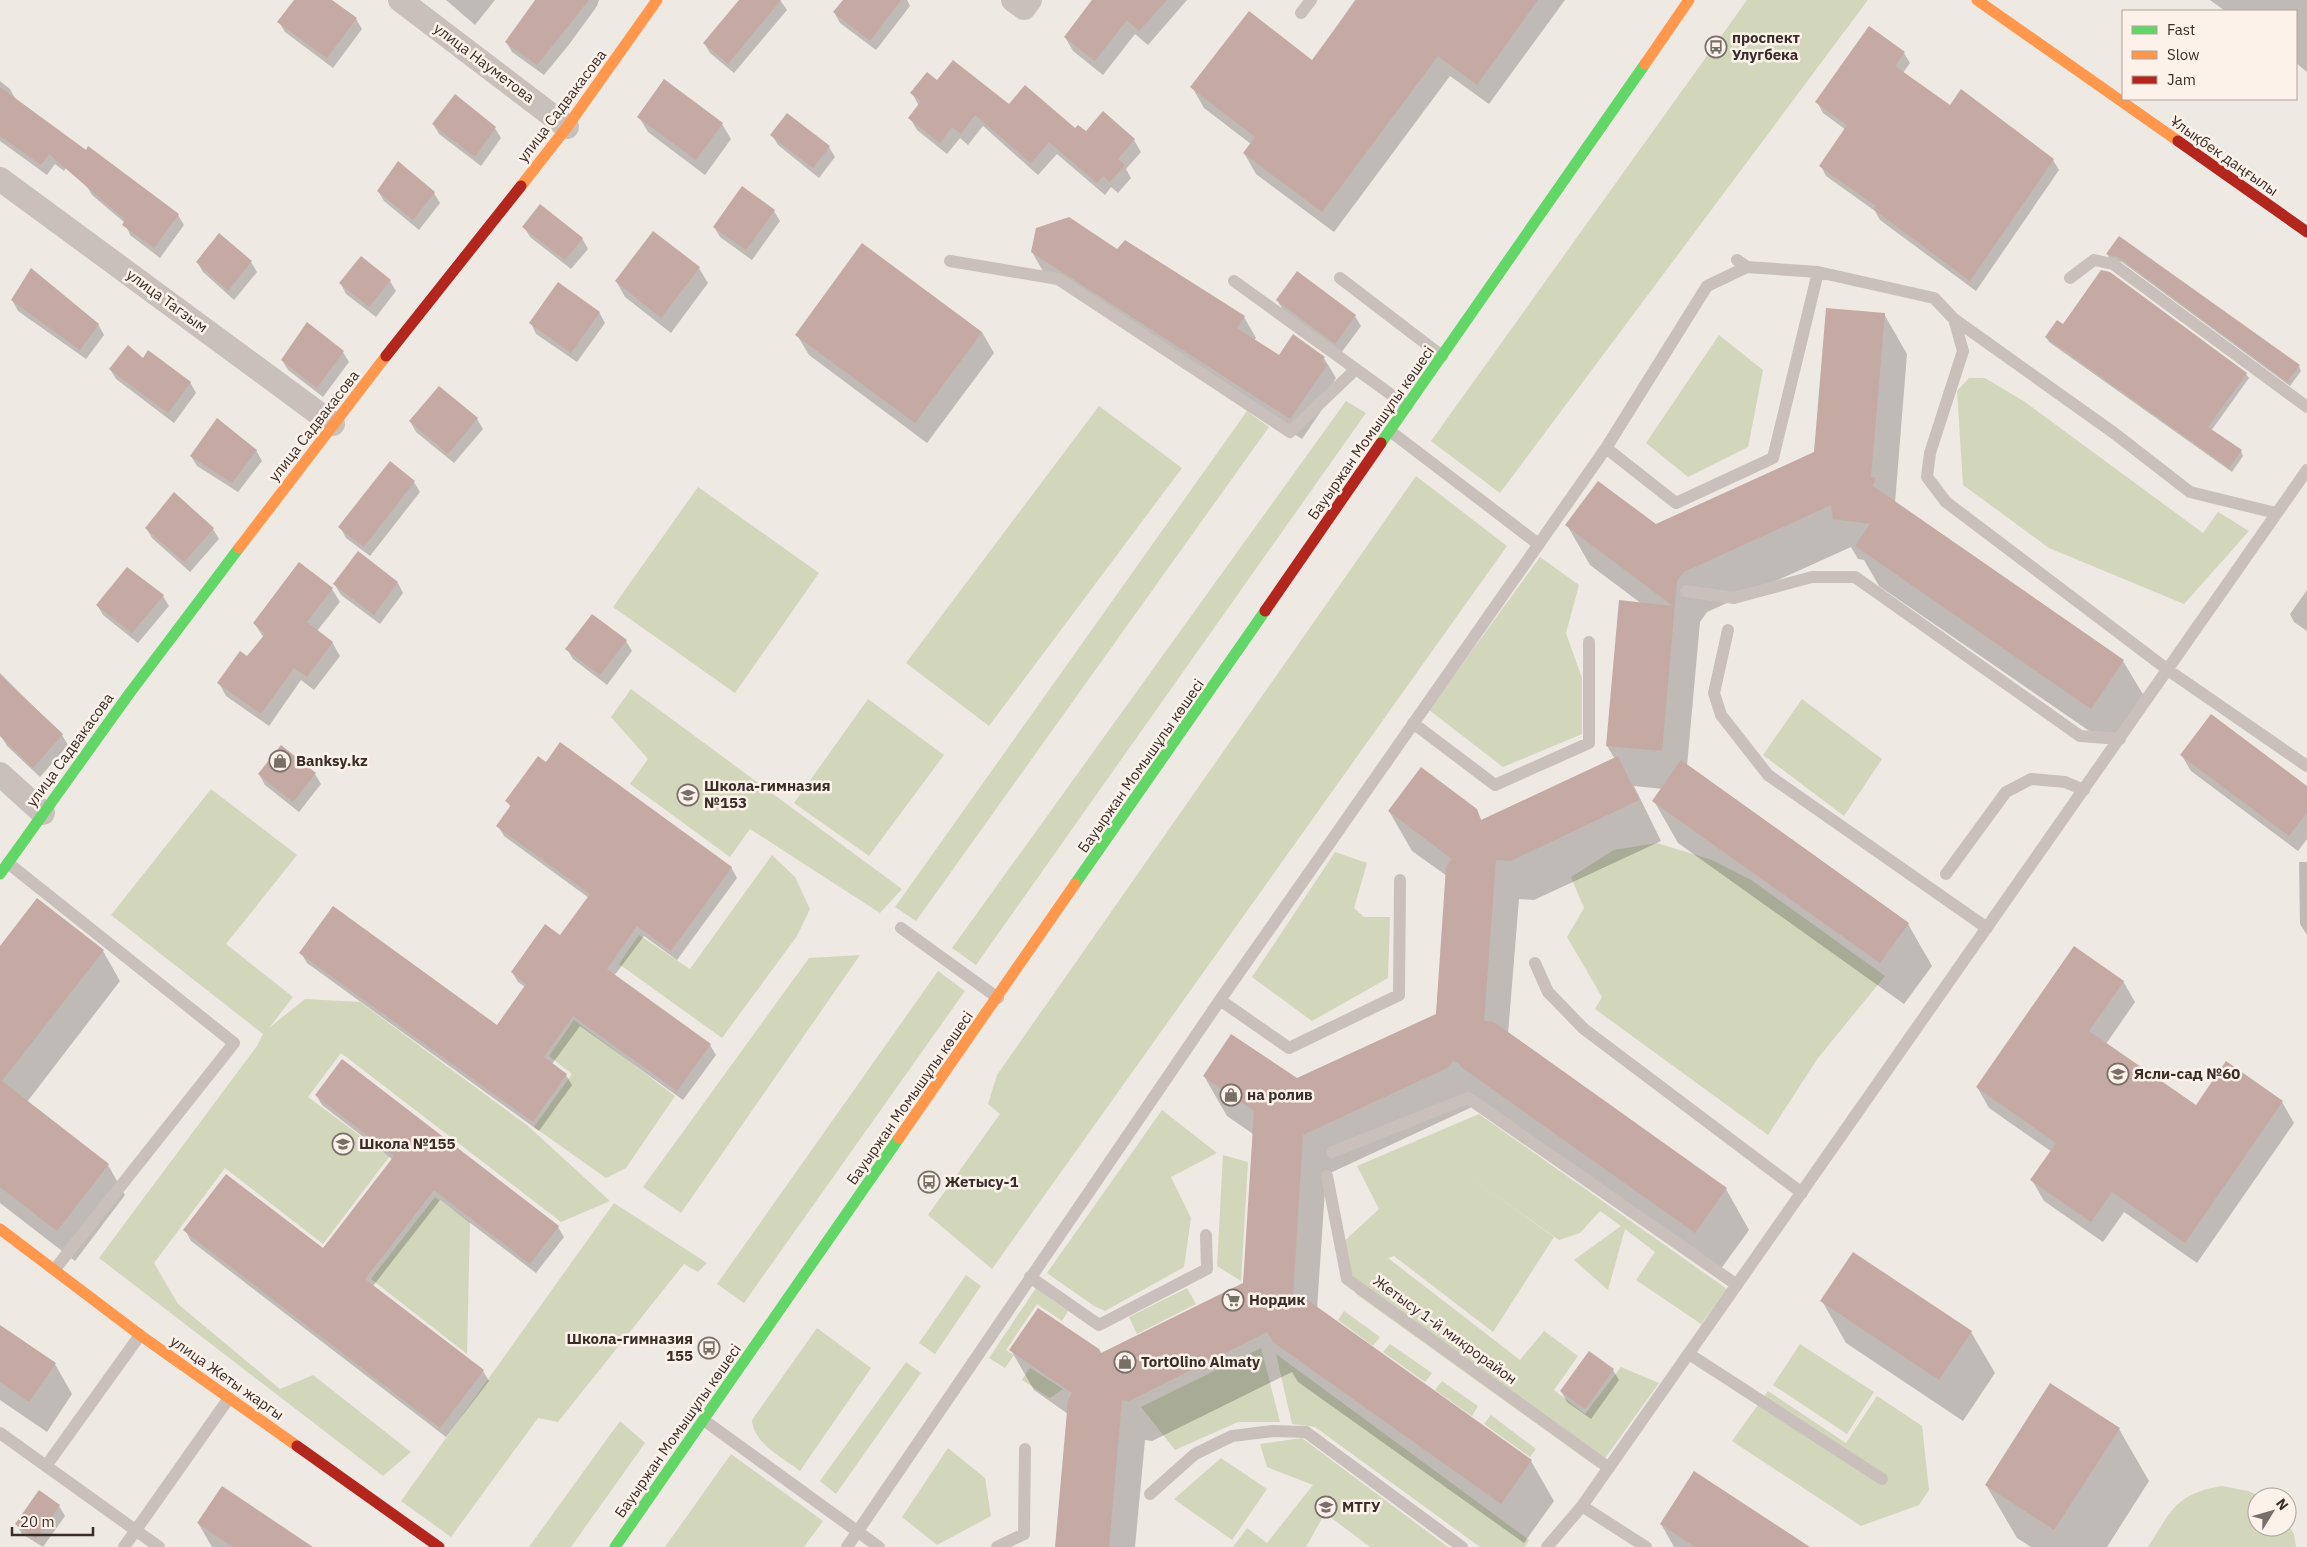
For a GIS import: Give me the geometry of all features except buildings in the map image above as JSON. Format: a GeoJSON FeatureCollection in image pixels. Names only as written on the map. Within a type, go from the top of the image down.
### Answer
{"type":"FeatureCollection","features":[{"type":"Feature","properties":{"kind":"street","name":"улица Науметова"},"geometry":{"type":"LineString","coordinates":[[400,0],[568,127]]}},
{"type":"Feature","properties":{"kind":"street","name":"улица Садвакасова"},"geometry":{"type":"LineString","coordinates":[[0,874],[130,694],[333,424],[568,127],[657,0]]}},
{"type":"Feature","properties":{"kind":"street"},"geometry":{"type":"LineString","coordinates":[[1013,0],[1024,8],[1030,0]]}},
{"type":"Feature","properties":{"kind":"street","name":"Бауыржан Момышұлы көшесі"},"geometry":{"type":"LineString","coordinates":[[615,1547],[998,998],[1689,0]]}},
{"type":"Feature","properties":{"kind":"street","name":"Ұлықбек даңғылы"},"geometry":{"type":"LineString","coordinates":[[1977,0],[2307,232]]}},
{"type":"Feature","properties":{"kind":"street","name":"улица Тагзым"},"geometry":{"type":"LineString","coordinates":[[0,178],[333,424]]}},
{"type":"Feature","properties":{"kind":"street"},"geometry":{"type":"LineString","coordinates":[[0,774],[43,814]]}},
{"type":"Feature","properties":{"kind":"street","name":"улица Жеты жаргы"},"geometry":{"type":"LineString","coordinates":[[0,1229],[140,1335],[439,1547]]}},
{"type":"Feature","properties":{"kind":"lane"},"geometry":{"type":"LineString","coordinates":[[1301,13],[1311,0]]}},
{"type":"Feature","properties":{"kind":"lane"},"geometry":{"type":"LineString","coordinates":[[2070,278],[2094,260],[2112,264],[2307,407]]}},
{"type":"Feature","properties":{"kind":"lane"},"geometry":{"type":"LineString","coordinates":[[950,261],[1058,279],[1290,432],[1356,369]]}},
{"type":"Feature","properties":{"kind":"lane"},"geometry":{"type":"LineString","coordinates":[[846,1547],[1220,1000],[1537,543],[1606,448],[1707,286],[1742,264],[1818,272],[1934,298],[1954,319],[2114,433],[2190,492],[2276,513]]}},
{"type":"Feature","properties":{"kind":"lane"},"geometry":{"type":"LineString","coordinates":[[1606,448],[1676,503],[1773,458],[1818,272]]}},
{"type":"Feature","properties":{"kind":"lane"},"geometry":{"type":"LineString","coordinates":[[1340,278],[1442,356]]}},
{"type":"Feature","properties":{"kind":"lane"},"geometry":{"type":"LineString","coordinates":[[1234,281],[1408,406]]}},
{"type":"Feature","properties":{"kind":"lane"},"geometry":{"type":"LineString","coordinates":[[1954,319],[1963,351],[1930,454],[1927,477],[1946,502],[2168,670],[2307,766]]}},
{"type":"Feature","properties":{"kind":"lane"},"geometry":{"type":"LineString","coordinates":[[1390,431],[1537,543]]}},
{"type":"Feature","properties":{"kind":"lane"},"geometry":{"type":"LineString","coordinates":[[1547,1547],[1582,1506],[2307,470]]}},
{"type":"Feature","properties":{"kind":"lane"},"geometry":{"type":"LineString","coordinates":[[1686,591],[1734,598],[1812,578],[1854,577],[2080,736],[2120,739]]}},
{"type":"Feature","properties":{"kind":"lane"},"geometry":{"type":"LineString","coordinates":[[1728,630],[1714,693],[1721,715],[1768,775],[1987,928]]}},
{"type":"Feature","properties":{"kind":"lane"},"geometry":{"type":"LineString","coordinates":[[1413,723],[1495,785],[1589,743],[1589,642]]}},
{"type":"Feature","properties":{"kind":"lane"},"geometry":{"type":"LineString","coordinates":[[1946,874],[2006,792],[2031,779],[2065,782],[2084,790]]}},
{"type":"Feature","properties":{"kind":"lane"},"geometry":{"type":"LineString","coordinates":[[8,863],[234,1043],[55,1269]]}},
{"type":"Feature","properties":{"kind":"lane"},"geometry":{"type":"LineString","coordinates":[[1220,1000],[1289,1048],[1399,996],[1400,880]]}},
{"type":"Feature","properties":{"kind":"lane"},"geometry":{"type":"LineString","coordinates":[[901,928],[998,998]]}},
{"type":"Feature","properties":{"kind":"lane"},"geometry":{"type":"LineString","coordinates":[[1535,963],[1548,992],[1584,1029],[1802,1193]]}},
{"type":"Feature","properties":{"kind":"lane"},"geometry":{"type":"LineString","coordinates":[[1332,1152],[1468,1098],[1737,1286]]}},
{"type":"Feature","properties":{"kind":"lane","name":"Жетысу 1-й микрорайон"},"geometry":{"type":"LineString","coordinates":[[1327,1176],[1347,1279],[1608,1468]]}},
{"type":"Feature","properties":{"kind":"lane"},"geometry":{"type":"LineString","coordinates":[[1030,1276],[1100,1325],[1207,1269],[1206,1235]]}},
{"type":"Feature","properties":{"kind":"lane"},"geometry":{"type":"LineString","coordinates":[[46,1466],[140,1335]]}},
{"type":"Feature","properties":{"kind":"lane"},"geometry":{"type":"LineString","coordinates":[[1689,1354],[1882,1479]]}},
{"type":"Feature","properties":{"kind":"lane"},"geometry":{"type":"LineString","coordinates":[[124,1547],[229,1398]]}},
{"type":"Feature","properties":{"kind":"lane"},"geometry":{"type":"LineString","coordinates":[[704,1421],[879,1547]]}},
{"type":"Feature","properties":{"kind":"lane"},"geometry":{"type":"LineString","coordinates":[[1150,1494],[1195,1454],[1232,1436],[1273,1430],[1306,1432],[1462,1547]]}},
{"type":"Feature","properties":{"kind":"lane"},"geometry":{"type":"LineString","coordinates":[[0,1433],[159,1547]]}},
{"type":"Feature","properties":{"kind":"lane"},"geometry":{"type":"LineString","coordinates":[[996,1547],[1024,1534],[1025,1449]]}},
{"type":"Feature","properties":{"kind":"lane"},"geometry":{"type":"LineString","coordinates":[[1582,1506],[1646,1547]]}},
{"type":"Feature","properties":{"kind":"green space"},"geometry":{"type":"Polygon","coordinates":[[[1747,0],[1868,0],[1500,493],[1431,441],[1747,0]]]}},
{"type":"Feature","properties":{"kind":"green space"},"geometry":{"type":"Polygon","coordinates":[[[1719,335],[1763,370],[1748,447],[1688,477],[1646,443],[1719,335]]]}},
{"type":"Feature","properties":{"kind":"green space"},"geometry":{"type":"Polygon","coordinates":[[[1969,378],[1985,378],[2025,402],[2203,533],[2218,512],[2249,531],[2184,604],[2049,548],[1963,485],[1957,391],[1969,378]]]}},
{"type":"Feature","properties":{"kind":"green space"},"geometry":{"type":"Polygon","coordinates":[[[1346,401],[1366,413],[976,965],[952,948],[1346,401]]]}},
{"type":"Feature","properties":{"kind":"green space"},"geometry":{"type":"Polygon","coordinates":[[[1099,406],[1182,468],[989,726],[906,663],[1099,406]]]}},
{"type":"Feature","properties":{"kind":"green space"},"geometry":{"type":"Polygon","coordinates":[[[1247,411],[1269,427],[916,921],[895,907],[1247,411]]]}},
{"type":"Feature","properties":{"kind":"green space"},"geometry":{"type":"Polygon","coordinates":[[[1416,476],[1507,546],[992,1269],[928,1215],[1000,1114],[988,1104],[997,1075],[1416,476]]]}},
{"type":"Feature","properties":{"kind":"green space"},"geometry":{"type":"Polygon","coordinates":[[[698,487],[819,573],[735,693],[613,607],[698,487]]]}},
{"type":"Feature","properties":{"kind":"green space"},"geometry":{"type":"Polygon","coordinates":[[[1540,557],[1579,585],[1566,633],[1582,678],[1582,734],[1503,767],[1429,710],[1540,557]]]}},
{"type":"Feature","properties":{"kind":"green space"},"geometry":{"type":"Polygon","coordinates":[[[631,689],[902,889],[880,913],[750,829],[730,857],[630,784],[648,759],[611,717],[631,689]]]}},
{"type":"Feature","properties":{"kind":"green space"},"geometry":{"type":"Polygon","coordinates":[[[868,699],[944,755],[869,856],[794,803],[868,699]]]}},
{"type":"Feature","properties":{"kind":"green space"},"geometry":{"type":"Polygon","coordinates":[[[1802,699],[1882,759],[1844,816],[1763,755],[1802,699]]]}},
{"type":"Feature","properties":{"kind":"green space"},"geometry":{"type":"Polygon","coordinates":[[[211,789],[297,855],[226,944],[293,997],[269,1028],[305,999],[360,1002],[528,1126],[610,1201],[561,1222],[341,1053],[308,1097],[389,1157],[323,1244],[225,1168],[154,1263],[178,1304],[280,1389],[313,1375],[411,1452],[383,1476],[99,1258],[257,1046],[263,1034],[111,915],[211,789]]]}},
{"type":"Feature","properties":{"kind":"green space"},"geometry":{"type":"Polygon","coordinates":[[[1657,843],[1712,860],[1751,880],[1885,976],[1818,1058],[1768,1135],[1595,1009],[1602,997],[1567,937],[1584,908],[1571,877],[1614,850],[1657,843]]]}},
{"type":"Feature","properties":{"kind":"green space"},"geometry":{"type":"Polygon","coordinates":[[[1335,852],[1367,863],[1354,908],[1364,917],[1390,917],[1388,978],[1312,1021],[1252,977],[1335,852]]]}},
{"type":"Feature","properties":{"kind":"green space"},"geometry":{"type":"Polygon","coordinates":[[[772,855],[795,877],[810,909],[797,936],[722,1038],[619,964],[639,935],[690,969],[772,855]]]}},
{"type":"Feature","properties":{"kind":"green space"},"geometry":{"type":"Polygon","coordinates":[[[860,955],[681,1213],[643,1187],[809,958],[860,955]]]}},
{"type":"Feature","properties":{"kind":"green space"},"geometry":{"type":"Polygon","coordinates":[[[938,971],[965,991],[744,1303],[717,1284],[938,971]]]}},
{"type":"Feature","properties":{"kind":"green space"},"geometry":{"type":"Polygon","coordinates":[[[574,1020],[675,1096],[626,1168],[606,1178],[534,1127],[572,1074],[549,1056],[574,1020]]]}},
{"type":"Feature","properties":{"kind":"green space"},"geometry":{"type":"Polygon","coordinates":[[[1162,1110],[1217,1153],[1171,1177],[1191,1218],[1184,1267],[1105,1311],[1094,1306],[1047,1273],[1162,1110]]]}},
{"type":"Feature","properties":{"kind":"green space"},"geometry":{"type":"Polygon","coordinates":[[[1479,1114],[1727,1289],[1701,1324],[1636,1280],[1655,1252],[1625,1229],[1608,1290],[1574,1260],[1621,1226],[1600,1211],[1580,1233],[1559,1240],[1443,1158],[1554,1237],[1493,1332],[1394,1256],[1388,1258],[1520,1360],[1544,1331],[1578,1356],[1554,1390],[1585,1414],[1621,1367],[1659,1383],[1598,1468],[1356,1294],[1339,1246],[1379,1209],[1357,1166],[1479,1114]]]}},
{"type":"Feature","properties":{"kind":"green space"},"geometry":{"type":"Polygon","coordinates":[[[1223,1155],[1248,1162],[1241,1281],[1217,1266],[1223,1155]]]}},
{"type":"Feature","properties":{"kind":"green space"},"geometry":{"type":"Polygon","coordinates":[[[435,1197],[470,1222],[467,1354],[371,1279],[435,1197]]]}},
{"type":"Feature","properties":{"kind":"green space"},"geometry":{"type":"Polygon","coordinates":[[[614,1203],[707,1263],[698,1272],[684,1264],[558,1422],[538,1418],[451,1537],[401,1501],[614,1203]]]}},
{"type":"Feature","properties":{"kind":"green space"},"geometry":{"type":"Polygon","coordinates":[[[966,1275],[981,1286],[935,1354],[919,1343],[966,1275]]]}},
{"type":"Feature","properties":{"kind":"green space"},"geometry":{"type":"Polygon","coordinates":[[[1036,1288],[1068,1311],[1062,1321],[1037,1304],[1006,1350],[1014,1355],[1005,1368],[989,1358],[1036,1288]]]}},
{"type":"Feature","properties":{"kind":"green space"},"geometry":{"type":"Polygon","coordinates":[[[1187,1288],[1196,1304],[1137,1334],[1129,1317],[1187,1288]]]}},
{"type":"Feature","properties":{"kind":"green space"},"geometry":{"type":"Polygon","coordinates":[[[1344,1311],[1380,1337],[1373,1346],[1338,1320],[1344,1311]]]}},
{"type":"Feature","properties":{"kind":"green space"},"geometry":{"type":"Polygon","coordinates":[[[817,1328],[871,1368],[800,1471],[763,1443],[754,1429],[752,1420],[817,1328]]]}},
{"type":"Feature","properties":{"kind":"green space"},"geometry":{"type":"Polygon","coordinates":[[[1390,1344],[1432,1373],[1425,1382],[1383,1352],[1390,1344]]]}},
{"type":"Feature","properties":{"kind":"green space"},"geometry":{"type":"Polygon","coordinates":[[[1800,1344],[1874,1392],[1847,1434],[1773,1385],[1800,1344]]]}},
{"type":"Feature","properties":{"kind":"green space"},"geometry":{"type":"Polygon","coordinates":[[[1261,1348],[1280,1422],[1238,1422],[1175,1450],[1141,1407],[1261,1348]]]}},
{"type":"Feature","properties":{"kind":"green space"},"geometry":{"type":"Polygon","coordinates":[[[1276,1354],[1529,1540],[1525,1547],[1480,1547],[1315,1427],[1292,1424],[1276,1354]]]}},
{"type":"Feature","properties":{"kind":"green space"},"geometry":{"type":"Polygon","coordinates":[[[906,1362],[921,1373],[836,1494],[820,1481],[906,1362]]]}},
{"type":"Feature","properties":{"kind":"green space"},"geometry":{"type":"Polygon","coordinates":[[[1030,1368],[1063,1389],[1050,1398],[1022,1380],[1030,1368]]]}},
{"type":"Feature","properties":{"kind":"green space"},"geometry":{"type":"Polygon","coordinates":[[[1442,1381],[1478,1406],[1472,1416],[1435,1390],[1442,1381]]]}},
{"type":"Feature","properties":{"kind":"green space"},"geometry":{"type":"Polygon","coordinates":[[[1768,1391],[1846,1443],[1877,1396],[1922,1426],[1929,1490],[1919,1505],[1861,1526],[1732,1441],[1768,1391]]]}},
{"type":"Feature","properties":{"kind":"green space"},"geometry":{"type":"Polygon","coordinates":[[[1491,1415],[1536,1449],[1530,1457],[1484,1424],[1491,1415]]]}},
{"type":"Feature","properties":{"kind":"green space"},"geometry":{"type":"Polygon","coordinates":[[[620,1421],[645,1443],[571,1547],[529,1547],[620,1421]]]}},
{"type":"Feature","properties":{"kind":"green space"},"geometry":{"type":"Polygon","coordinates":[[[1302,1438],[1448,1547],[1370,1547],[1325,1513],[1306,1547],[1233,1547],[1247,1528],[1267,1543],[1313,1485],[1267,1467],[1260,1444],[1302,1438]]]}},
{"type":"Feature","properties":{"kind":"green space"},"geometry":{"type":"Polygon","coordinates":[[[948,1448],[985,1478],[991,1516],[937,1545],[902,1517],[948,1448]]]}},
{"type":"Feature","properties":{"kind":"green space"},"geometry":{"type":"Polygon","coordinates":[[[731,1454],[823,1521],[804,1547],[665,1547],[731,1454]]]}},
{"type":"Feature","properties":{"kind":"green space"},"geometry":{"type":"Polygon","coordinates":[[[1221,1458],[1267,1489],[1232,1540],[1174,1499],[1221,1458]]]}},
{"type":"Feature","properties":{"kind":"green space"},"geometry":{"type":"Polygon","coordinates":[[[2222,1486],[2247,1491],[2247,1537],[2294,1537],[2296,1547],[2148,1547],[2176,1506],[2184,1499],[2206,1489],[2222,1486]]]}},
{"type":"Feature","properties":{"kind":"traffic: fast"},"geometry":{"type":"LineString","coordinates":[[1381,443],[1645,64]]}},
{"type":"Feature","properties":{"kind":"traffic: fast"},"geometry":{"type":"LineString","coordinates":[[0,874],[129,694],[239,548]]}},
{"type":"Feature","properties":{"kind":"traffic: fast"},"geometry":{"type":"LineString","coordinates":[[1075,884],[1265,611]]}},
{"type":"Feature","properties":{"kind":"traffic: fast"},"geometry":{"type":"LineString","coordinates":[[615,1547],[899,1138]]}},
{"type":"Feature","properties":{"kind":"traffic: slow"},"geometry":{"type":"LineString","coordinates":[[521,186],[567,127],[657,0]]}},
{"type":"Feature","properties":{"kind":"traffic: slow"},"geometry":{"type":"LineString","coordinates":[[1645,64],[1689,0]]}},
{"type":"Feature","properties":{"kind":"traffic: slow"},"geometry":{"type":"LineString","coordinates":[[1977,0],[2178,141]]}},
{"type":"Feature","properties":{"kind":"traffic: slow"},"geometry":{"type":"LineString","coordinates":[[239,548],[386,356]]}},
{"type":"Feature","properties":{"kind":"traffic: slow"},"geometry":{"type":"LineString","coordinates":[[899,1138],[1075,884]]}},
{"type":"Feature","properties":{"kind":"traffic: slow"},"geometry":{"type":"LineString","coordinates":[[0,1229],[140,1335],[297,1446]]}},
{"type":"Feature","properties":{"kind":"traffic: jam"},"geometry":{"type":"LineString","coordinates":[[2178,141],[2307,232]]}},
{"type":"Feature","properties":{"kind":"traffic: jam"},"geometry":{"type":"LineString","coordinates":[[386,356],[521,186]]}},
{"type":"Feature","properties":{"kind":"traffic: jam"},"geometry":{"type":"LineString","coordinates":[[1265,611],[1381,443]]}},
{"type":"Feature","properties":{"kind":"traffic: jam"},"geometry":{"type":"LineString","coordinates":[[297,1446],[439,1547]]}},
{"type":"Feature","properties":{"kind":"place","name":"проспект Улугбека"},"geometry":{"type":"Point","coordinates":[1716,47]}},
{"type":"Feature","properties":{"kind":"place","name":"Banksy.kz"},"geometry":{"type":"Point","coordinates":[280,761]}},
{"type":"Feature","properties":{"kind":"place","name":"Школа-гимназия №153"},"geometry":{"type":"Point","coordinates":[688,795]}},
{"type":"Feature","properties":{"kind":"place","name":"Ясли-сад №60"},"geometry":{"type":"Point","coordinates":[2118,1074]}},
{"type":"Feature","properties":{"kind":"place","name":"на ролив"},"geometry":{"type":"Point","coordinates":[1231,1095]}},
{"type":"Feature","properties":{"kind":"place","name":"Школа №155"},"geometry":{"type":"Point","coordinates":[343,1144]}},
{"type":"Feature","properties":{"kind":"place","name":"Жетысу-1"},"geometry":{"type":"Point","coordinates":[929,1182]}},
{"type":"Feature","properties":{"kind":"place","name":"Нордик"},"geometry":{"type":"Point","coordinates":[1233,1300]}},
{"type":"Feature","properties":{"kind":"place","name":"Школа-гимназия 155"},"geometry":{"type":"Point","coordinates":[709,1348]}},
{"type":"Feature","properties":{"kind":"place","name":"TortOlino Almaty"},"geometry":{"type":"Point","coordinates":[1125,1362]}},
{"type":"Feature","properties":{"kind":"place","name":"МТГУ"},"geometry":{"type":"Point","coordinates":[1326,1507]}}]}
